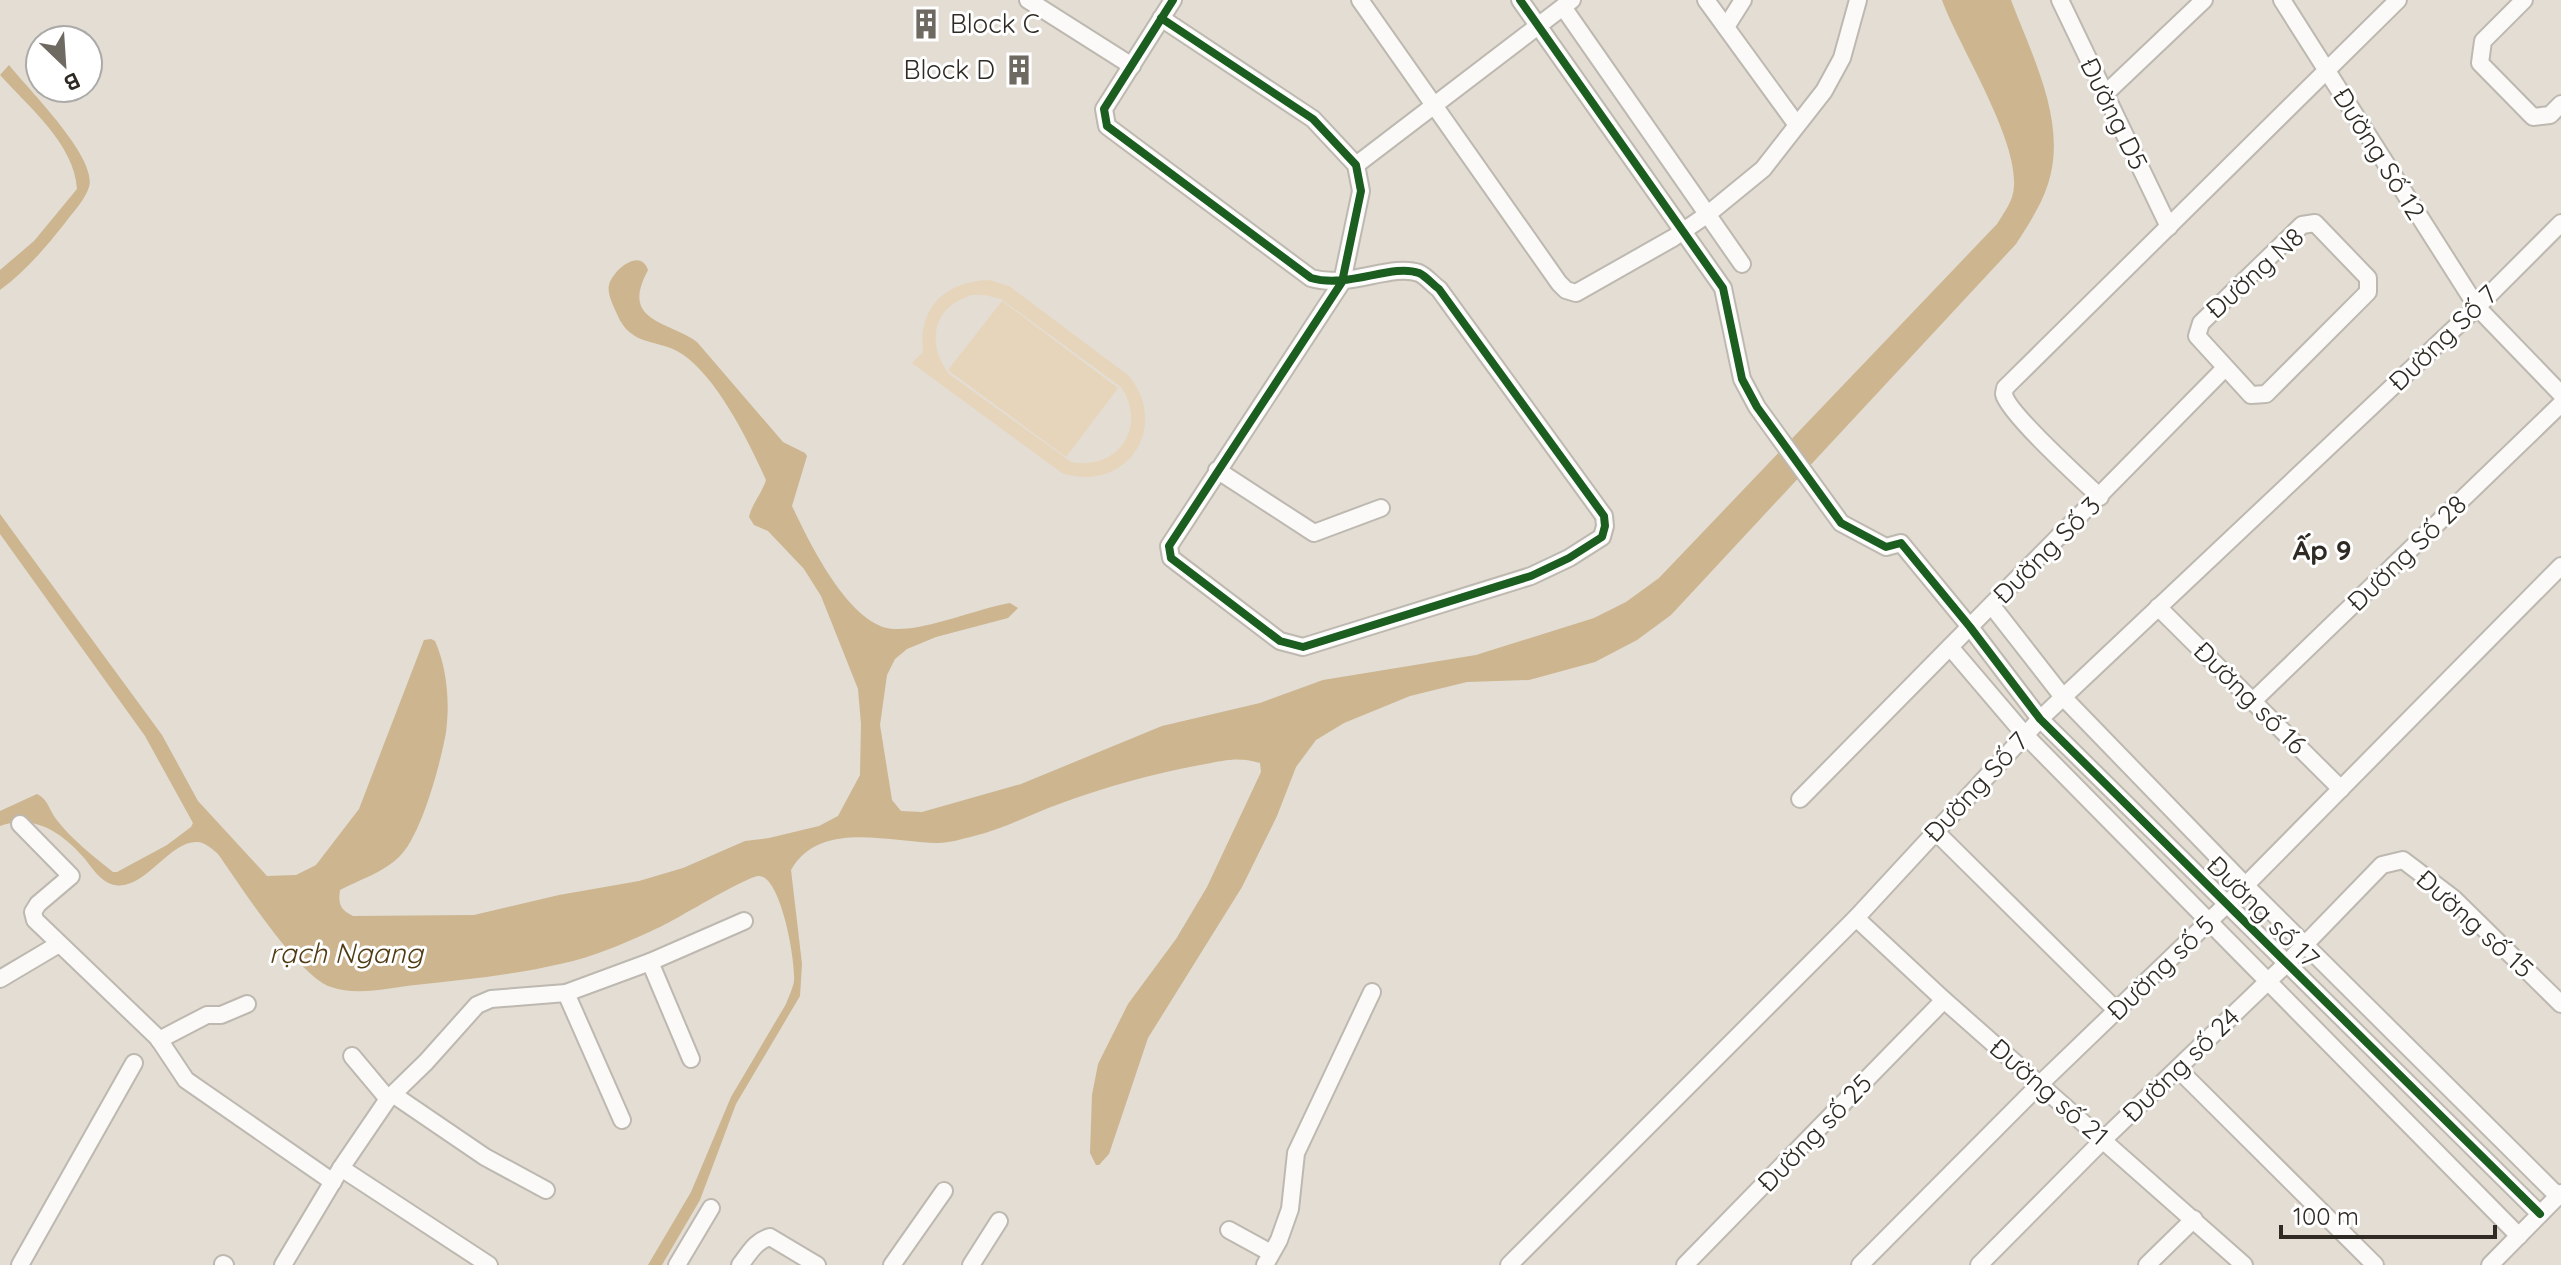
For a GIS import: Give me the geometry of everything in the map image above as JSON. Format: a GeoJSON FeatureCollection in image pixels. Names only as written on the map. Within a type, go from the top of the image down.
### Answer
{"type":"FeatureCollection","features":[{"type":"Feature","properties":{"kind":"street"},"geometry":{"type":"LineString","coordinates":[[1028,0],[1132,66]]}},
{"type":"Feature","properties":{"kind":"street"},"geometry":{"type":"LineString","coordinates":[[1161,18],[1313,119],[1356,165],[1361,191],[1342,282],[1169,546],[1174,562],[1280,641],[1303,647],[1531,576],[1569,558],[1602,537],[1604,516],[1439,289],[1420,274],[1402,271],[1342,282],[1320,281],[1303,274],[1107,126],[1104,109],[1132,66],[1161,18],[1173,0]]}},
{"type":"Feature","properties":{"kind":"street"},"geometry":{"type":"LineString","coordinates":[[1360,0],[1559,283],[1566,290],[1576,293],[1684,231],[1763,169],[1824,91],[1842,58],[1858,0]]}},
{"type":"Feature","properties":{"kind":"street"},"geometry":{"type":"LineString","coordinates":[[1520,0],[1684,231]]}},
{"type":"Feature","properties":{"kind":"street"},"geometry":{"type":"LineString","coordinates":[[1706,0],[1797,125]]}},
{"type":"Feature","properties":{"kind":"street"},"geometry":{"type":"LineString","coordinates":[[1726,27],[1743,0]]}},
{"type":"Feature","properties":{"kind":"street","name":"Đường D5"},"geometry":{"type":"LineString","coordinates":[[2060,0],[2169,227]]}},
{"type":"Feature","properties":{"kind":"street"},"geometry":{"type":"LineString","coordinates":[[2105,94],[2204,0]]}},
{"type":"Feature","properties":{"kind":"street","name":"Đường Số 12"},"geometry":{"type":"LineString","coordinates":[[2282,0],[2477,307],[2561,394]]}},
{"type":"Feature","properties":{"kind":"street"},"geometry":{"type":"LineString","coordinates":[[2100,497],[2013,408],[2004,393],[2010,381],[2398,0]]}},
{"type":"Feature","properties":{"kind":"street"},"geometry":{"type":"LineString","coordinates":[[2524,0],[2483,41],[2480,63],[2533,117],[2550,115],[2561,104]]}},
{"type":"Feature","properties":{"kind":"street"},"geometry":{"type":"LineString","coordinates":[[1356,165],[1568,4],[1742,264]]}},
{"type":"Feature","properties":{"kind":"street","name":"Đường N8"},"geometry":{"type":"LineString","coordinates":[[2315,223],[2368,278],[2368,292],[2266,394],[2251,395],[2225,368],[2197,336],[2201,323],[2302,225],[2315,223]]}},
{"type":"Feature","properties":{"kind":"street","name":"Đường Số 7"},"geometry":{"type":"LineString","coordinates":[[1509,1265],[1856,918],[2040,719],[2477,307],[2561,223]]}},
{"type":"Feature","properties":{"kind":"street","name":"Đường số 17"},"geometry":{"type":"LineString","coordinates":[[1684,231],[1723,288],[1742,379],[1757,407],[1841,523],[1886,547],[1901,543],[2040,719],[2540,1214]]}},
{"type":"Feature","properties":{"kind":"street","name":"Đường Số 3"},"geometry":{"type":"LineString","coordinates":[[1800,799],[2225,368]]}},
{"type":"Feature","properties":{"kind":"street","name":"Đường Số 28"},"geometry":{"type":"LineString","coordinates":[[2253,701],[2561,404]]}},
{"type":"Feature","properties":{"kind":"street"},"geometry":{"type":"LineString","coordinates":[[1217,470],[1314,533],[1381,508]]}},
{"type":"Feature","properties":{"kind":"street","name":"Đường số 5"},"geometry":{"type":"LineString","coordinates":[[1860,1265],[2045,1088],[2117,1011],[2210,921],[2234,910],[2341,789],[2561,566]]}},
{"type":"Feature","properties":{"kind":"street","name":"Đường số 17"},"geometry":{"type":"LineString","coordinates":[[1992,606],[2063,697],[2251,891],[2559,1195]]}},
{"type":"Feature","properties":{"kind":"street","name":"Đường số 16"},"geometry":{"type":"LineString","coordinates":[[2158,607],[2341,789]]}},
{"type":"Feature","properties":{"kind":"street"},"geometry":{"type":"LineString","coordinates":[[1950,647],[2025,735],[2519,1236]]}},
{"type":"Feature","properties":{"kind":"street"},"geometry":{"type":"LineString","coordinates":[[20,824],[71,876],[38,904],[33,912],[35,920],[159,1040],[186,1080],[489,1265]]}},
{"type":"Feature","properties":{"kind":"street"},"geometry":{"type":"LineString","coordinates":[[1935,831],[2117,1011]]}},
{"type":"Feature","properties":{"kind":"street","name":"Đường số 15"},"geometry":{"type":"LineString","coordinates":[[2382,865],[2403,860],[2453,898],[2561,1004]]}},
{"type":"Feature","properties":{"kind":"street","name":"Đường số 24"},"geometry":{"type":"LineString","coordinates":[[1979,1265],[2104,1139],[2287,963],[2382,865]]}},
{"type":"Feature","properties":{"kind":"street","name":"Đường số 21"},"geometry":{"type":"LineString","coordinates":[[1856,918],[1944,1000],[2244,1265]]}},
{"type":"Feature","properties":{"kind":"street"},"geometry":{"type":"LineString","coordinates":[[283,1265],[337,1175],[391,1097],[471,1010],[483,1001],[566,993],[650,962],[744,921]]}},
{"type":"Feature","properties":{"kind":"street"},"geometry":{"type":"LineString","coordinates":[[0,979],[59,944]]}},
{"type":"Feature","properties":{"kind":"street"},"geometry":{"type":"LineString","coordinates":[[650,962],[691,1059]]}},
{"type":"Feature","properties":{"kind":"street"},"geometry":{"type":"LineString","coordinates":[[1229,1230],[1268,1259],[1279,1240],[1290,1209],[1296,1153],[1372,992]]}},
{"type":"Feature","properties":{"kind":"street"},"geometry":{"type":"LineString","coordinates":[[566,993],[622,1120]]}},
{"type":"Feature","properties":{"kind":"street","name":"Đường số 25"},"geometry":{"type":"LineString","coordinates":[[1685,1265],[1944,1000]]}},
{"type":"Feature","properties":{"kind":"street"},"geometry":{"type":"LineString","coordinates":[[159,1040],[207,1015],[221,1015],[247,1004]]}},
{"type":"Feature","properties":{"kind":"street"},"geometry":{"type":"LineString","coordinates":[[352,1056],[391,1097],[485,1157],[546,1190]]}},
{"type":"Feature","properties":{"kind":"street"},"geometry":{"type":"LineString","coordinates":[[20,1265],[134,1063]]}},
{"type":"Feature","properties":{"kind":"street"},"geometry":{"type":"LineString","coordinates":[[2178,1069],[2375,1265]]}},
{"type":"Feature","properties":{"kind":"street"},"geometry":{"type":"LineString","coordinates":[[892,1265],[944,1191]]}},
{"type":"Feature","properties":{"kind":"street"},"geometry":{"type":"LineString","coordinates":[[2490,1265],[2559,1195]]}},
{"type":"Feature","properties":{"kind":"street"},"geometry":{"type":"LineString","coordinates":[[677,1265],[711,1208]]}},
{"type":"Feature","properties":{"kind":"street"},"geometry":{"type":"LineString","coordinates":[[2147,1265],[2194,1219]]}},
{"type":"Feature","properties":{"kind":"street"},"geometry":{"type":"LineString","coordinates":[[971,1265],[999,1221]]}},
{"type":"Feature","properties":{"kind":"street"},"geometry":{"type":"LineString","coordinates":[[740,1265],[755,1245],[770,1237],[817,1265]]}},
{"type":"Feature","properties":{"kind":"shaded area"},"geometry":{"type":"Polygon","coordinates":[[[989,280],[1009,286],[1129,376],[1141,396],[1145,416],[1143,435],[1135,452],[1122,465],[1105,474],[1085,477],[1062,473],[912,363],[923,352],[925,322],[930,310],[947,292],[973,282],[989,280]],[[971,295],[957,301],[940,320],[937,348],[949,374],[1071,462],[1088,463],[1115,453],[1124,443],[1131,417],[1129,402],[1121,387],[1001,299],[971,295]]]}},
{"type":"Feature","properties":{"kind":"shaded area"},"geometry":{"type":"Polygon","coordinates":[[[1002,301],[1118,388],[1066,457],[948,370],[1002,301]]]}},
{"type":"Feature","properties":{"kind":"water","name":"rạch Ngang"},"geometry":{"type":"Polygon","coordinates":[[[1942,0],[2011,0],[2045,90],[2054,137],[2053,161],[2042,200],[2016,244],[1671,615],[1637,640],[1595,662],[1529,680],[1467,682],[1410,696],[1344,723],[1316,740],[1296,767],[1277,816],[1242,887],[1148,1038],[1109,1154],[1099,1165],[1090,1153],[1092,1095],[1098,1064],[1128,1004],[1176,939],[1207,887],[1261,772],[1260,763],[1230,760],[1146,777],[951,842],[858,837],[820,844],[804,854],[791,870],[802,964],[800,996],[736,1104],[700,1200],[662,1265],[648,1265],[691,1192],[731,1097],[786,1004],[793,986],[794,971],[786,921],[767,880],[759,876],[752,878],[650,932],[573,961],[488,977],[351,991],[331,987],[303,966],[271,928],[218,854],[203,843],[186,844],[144,875],[122,885],[103,880],[67,841],[47,828],[25,822],[0,826],[0,811],[37,794],[75,840],[113,872],[117,872],[167,845],[193,823],[145,736],[0,534],[0,514],[162,735],[198,801],[267,876],[296,875],[316,865],[359,809],[424,640],[435,641],[445,674],[448,709],[435,779],[415,833],[399,857],[379,871],[340,890],[341,906],[353,916],[474,915],[559,895],[639,881],[683,868],[745,841],[819,826],[838,816],[860,775],[858,689],[821,596],[804,569],[768,531],[754,525],[749,517],[766,480],[731,411],[695,364],[673,349],[637,337],[623,325],[617,314],[609,285],[621,268],[633,261],[644,263],[648,270],[639,300],[643,310],[660,323],[697,342],[783,442],[807,456],[792,506],[833,581],[863,615],[879,625],[895,629],[937,623],[1010,603],[1018,608],[1008,618],[936,637],[907,649],[895,659],[887,675],[880,725],[892,800],[901,811],[922,812],[1021,784],[1162,726],[1260,703],[1323,680],[1476,655],[1594,618],[1626,602],[1659,578],[1997,224],[2007,207],[2012,197],[2014,177],[2010,154],[1989,99],[1942,0]]]}},
{"type":"Feature","properties":{"kind":"water"},"geometry":{"type":"Polygon","coordinates":[[[9,65],[24,82],[24,100],[0,75],[9,65]]]}},
{"type":"Feature","properties":{"kind":"water"},"geometry":{"type":"Polygon","coordinates":[[[28,104],[42,104],[73,142],[89,174],[89,187],[85,197],[42,250],[0,290],[0,270],[34,241],[77,189],[68,157],[28,104]]]}},
{"type":"Feature","properties":{"kind":"cycle path"},"geometry":{"type":"LineString","coordinates":[[1161,18],[1313,119],[1356,165],[1361,191],[1342,282],[1169,546],[1171,558],[1280,641],[1303,647],[1531,576],[1569,558],[1602,537],[1604,516],[1439,289],[1427,278],[1408,271],[1354,279],[1340,280],[1325,281],[1311,278],[1107,126],[1104,109],[1173,0]]}},
{"type":"Feature","properties":{"kind":"cycle path"},"geometry":{"type":"LineString","coordinates":[[1520,0],[1723,288],[1742,379],[1757,407],[1841,523],[1886,547],[1901,543],[2040,719],[2540,1214]]}},
{"type":"Feature","properties":{"kind":"place","name":"Block C"},"geometry":{"type":"Point","coordinates":[926,24]}},
{"type":"Feature","properties":{"kind":"place","name":"Block D"},"geometry":{"type":"Point","coordinates":[1019,70]}},
{"type":"Feature","properties":{"kind":"district","name":"Ấp 9"},"geometry":{"type":"Point","coordinates":[2322,550]}}]}
